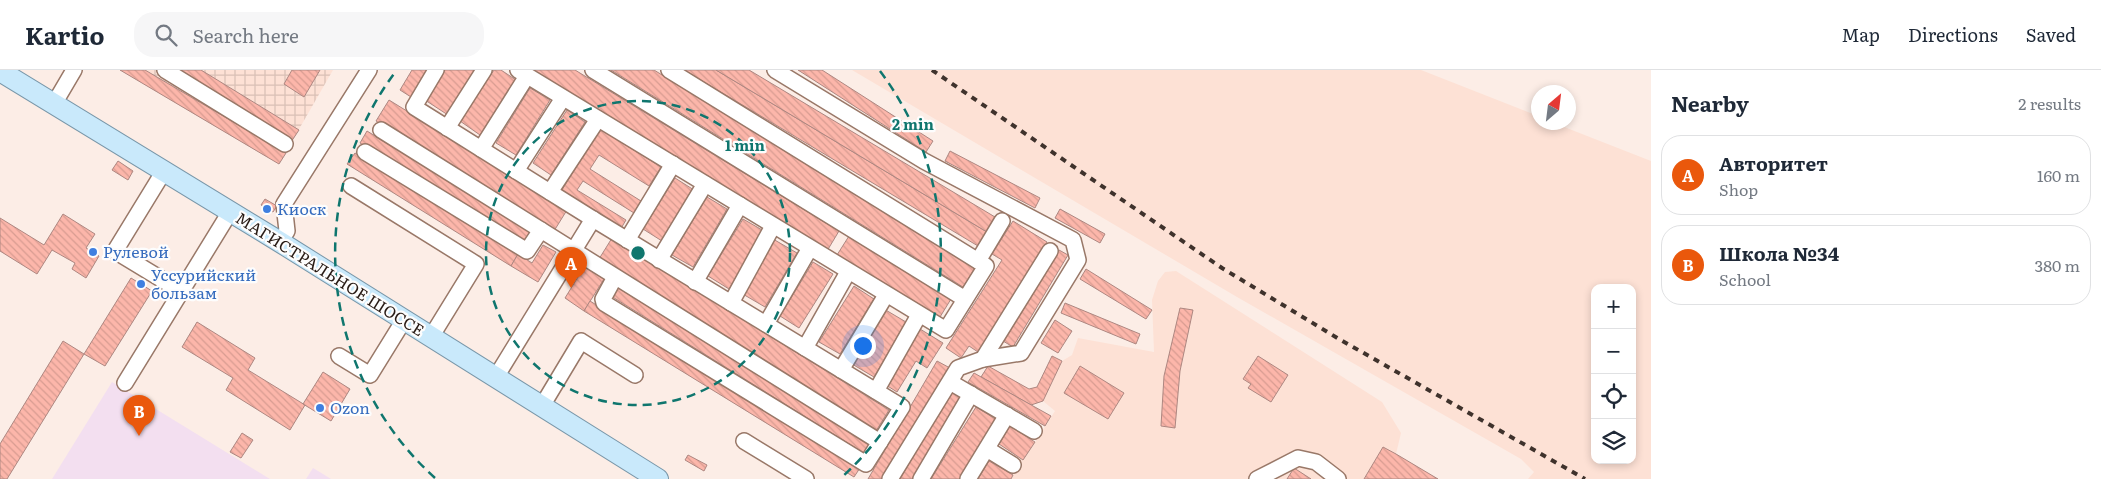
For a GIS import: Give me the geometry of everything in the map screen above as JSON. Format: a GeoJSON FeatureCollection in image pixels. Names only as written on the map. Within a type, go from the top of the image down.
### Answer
{"type":"FeatureCollection","features":[{"type":"Feature","properties":{"kind":"main road","name":"МАГИСТРАЛЬНОЕ ШОССЕ"},"geometry":{"type":"LineString","coordinates":[[0,71],[280,242],[658,479]]}},
{"type":"Feature","properties":{"kind":"lane"},"geometry":{"type":"LineString","coordinates":[[54,104],[74,70]]}},
{"type":"Feature","properties":{"kind":"lane"},"geometry":{"type":"LineString","coordinates":[[166,70],[285,144]]}},
{"type":"Feature","properties":{"kind":"lane"},"geometry":{"type":"LineString","coordinates":[[280,242],[287,231],[284,204],[369,70]]}},
{"type":"Feature","properties":{"kind":"lane"},"geometry":{"type":"LineString","coordinates":[[436,70],[414,106],[695,282],[902,406],[866,464],[604,303],[603,299],[615,277]]}},
{"type":"Feature","properties":{"kind":"lane"},"geometry":{"type":"LineString","coordinates":[[447,128],[484,70]]}},
{"type":"Feature","properties":{"kind":"lane"},"geometry":{"type":"LineString","coordinates":[[592,70],[965,299]]}},
{"type":"Feature","properties":{"kind":"lane"},"geometry":{"type":"LineString","coordinates":[[481,149],[522,73],[946,330],[986,266],[669,70]]}},
{"type":"Feature","properties":{"kind":"lane"},"geometry":{"type":"LineString","coordinates":[[775,70],[924,161],[1072,240],[1078,260],[1020,353],[983,359],[958,368],[890,479]]}},
{"type":"Feature","properties":{"kind":"lane"},"geometry":{"type":"LineString","coordinates":[[516,171],[563,98]]}},
{"type":"Feature","properties":{"kind":"lane"},"geometry":{"type":"LineString","coordinates":[[550,192],[598,119]]}},
{"type":"Feature","properties":{"kind":"lane"},"geometry":{"type":"LineString","coordinates":[[381,130],[880,442]]}},
{"type":"Feature","properties":{"kind":"lane"},"geometry":{"type":"LineString","coordinates":[[365,152],[527,251],[541,230]]}},
{"type":"Feature","properties":{"kind":"lane"},"geometry":{"type":"LineString","coordinates":[[627,240],[673,164]]}},
{"type":"Feature","properties":{"kind":"lane"},"geometry":{"type":"LineString","coordinates":[[164,171],[115,251],[181,291]]}},
{"type":"Feature","properties":{"kind":"lane"},"geometry":{"type":"LineString","coordinates":[[660,260],[705,184]]}},
{"type":"Feature","properties":{"kind":"lane"},"geometry":{"type":"LineString","coordinates":[[351,186],[476,264],[431,337]]}},
{"type":"Feature","properties":{"kind":"lane"},"geometry":{"type":"LineString","coordinates":[[695,282],[740,205]]}},
{"type":"Feature","properties":{"kind":"lane"},"geometry":{"type":"LineString","coordinates":[[124,383],[230,212]]}},
{"type":"Feature","properties":{"kind":"lane"},"geometry":{"type":"LineString","coordinates":[[496,377],[593,219]]}},
{"type":"Feature","properties":{"kind":"lane"},"geometry":{"type":"LineString","coordinates":[[978,261],[1002,221]]}},
{"type":"Feature","properties":{"kind":"lane"},"geometry":{"type":"LineString","coordinates":[[730,303],[773,226]]}},
{"type":"Feature","properties":{"kind":"lane"},"geometry":{"type":"LineString","coordinates":[[766,324],[810,248]]}},
{"type":"Feature","properties":{"kind":"lane"},"geometry":{"type":"LineString","coordinates":[[983,359],[1050,251]]}},
{"type":"Feature","properties":{"kind":"lane"},"geometry":{"type":"LineString","coordinates":[[805,348],[848,272]]}},
{"type":"Feature","properties":{"kind":"lane"},"geometry":{"type":"LineString","coordinates":[[841,370],[886,294]]}},
{"type":"Feature","properties":{"kind":"lane"},"geometry":{"type":"LineString","coordinates":[[876,391],[919,315]]}},
{"type":"Feature","properties":{"kind":"lane"},"geometry":{"type":"LineString","coordinates":[[339,356],[370,374],[404,320]]}},
{"type":"Feature","properties":{"kind":"lane"},"geometry":{"type":"LineString","coordinates":[[542,406],[581,341],[634,374]]}},
{"type":"Feature","properties":{"kind":"lane"},"geometry":{"type":"LineString","coordinates":[[950,382],[1034,431]]}},
{"type":"Feature","properties":{"kind":"lane"},"geometry":{"type":"LineString","coordinates":[[921,479],[971,394]]}},
{"type":"Feature","properties":{"kind":"lane"},"geometry":{"type":"LineString","coordinates":[[968,479],[1007,416]]}},
{"type":"Feature","properties":{"kind":"lane"},"geometry":{"type":"LineString","coordinates":[[744,441],[806,479]]}},
{"type":"Feature","properties":{"kind":"lane"},"geometry":{"type":"LineString","coordinates":[[986,449],[1013,465]]}},
{"type":"Feature","properties":{"kind":"lane"},"geometry":{"type":"LineString","coordinates":[[1257,479],[1298,458],[1316,462],[1338,479]]}},
{"type":"Feature","properties":{"kind":"shaded area"},"geometry":{"type":"Polygon","coordinates":[[[120,70],[333,70],[279,164],[120,70]]]}},
{"type":"Feature","properties":{"kind":"shaded area"},"geometry":{"type":"Polygon","coordinates":[[[852,70],[1421,70],[1531,113],[1531,130],[1572,130],[1651,161],[1651,479],[1528,479],[1534,472],[1521,459],[1237,297],[852,70]]]}},
{"type":"Feature","properties":{"kind":"shaded area"},"geometry":{"type":"Polygon","coordinates":[[[1176,271],[1382,402],[1401,433],[1396,454],[1438,479],[978,479],[1035,442],[1055,411],[1043,401],[1062,361],[1072,355],[1078,338],[1154,352],[1152,300],[1158,281],[1165,272],[1176,271]]]}},
{"type":"Feature","properties":{"kind":"shaded area"},"geometry":{"type":"Polygon","coordinates":[[[112,382],[270,479],[52,479],[112,382]]]}},
{"type":"Feature","properties":{"kind":"shaded area"},"geometry":{"type":"Polygon","coordinates":[[[313,468],[323,474],[331,479],[306,479],[313,468]]]}},
{"type":"Feature","properties":{"kind":"building"},"geometry":{"type":"Polygon","coordinates":[[[120,70],[145,70],[286,153],[279,164],[120,70]]]}},
{"type":"Feature","properties":{"kind":"building"},"geometry":{"type":"Polygon","coordinates":[[[174,70],[201,70],[299,130],[291,142],[174,70]]]}},
{"type":"Feature","properties":{"kind":"building"},"geometry":{"type":"Polygon","coordinates":[[[292,70],[320,70],[304,97],[284,84],[292,70]]]}},
{"type":"Feature","properties":{"kind":"building"},"geometry":{"type":"Polygon","coordinates":[[[412,70],[427,70],[411,97],[400,90],[412,70]]]}},
{"type":"Feature","properties":{"kind":"building"},"geometry":{"type":"Polygon","coordinates":[[[445,70],[477,70],[448,115],[425,100],[445,70]]]}},
{"type":"Feature","properties":{"kind":"building"},"geometry":{"type":"Polygon","coordinates":[[[494,70],[501,70],[516,80],[480,135],[460,121],[494,70]]]}},
{"type":"Feature","properties":{"kind":"building"},"geometry":{"type":"Polygon","coordinates":[[[530,70],[575,70],[839,231],[827,251],[530,70]]]}},
{"type":"Feature","properties":{"kind":"building"},"geometry":{"type":"Polygon","coordinates":[[[611,70],[654,70],[975,268],[963,287],[611,70]]]}},
{"type":"Feature","properties":{"kind":"building"},"geometry":{"type":"Polygon","coordinates":[[[684,70],[716,70],[987,232],[978,246],[684,70]]]}},
{"type":"Feature","properties":{"kind":"building"},"geometry":{"type":"Polygon","coordinates":[[[716,70],[749,70],[995,217],[987,232],[716,70]]]}},
{"type":"Feature","properties":{"kind":"building"},"geometry":{"type":"Polygon","coordinates":[[[798,70],[822,70],[933,141],[926,152],[798,70]]]}},
{"type":"Feature","properties":{"kind":"building"},"geometry":{"type":"Polygon","coordinates":[[[530,88],[550,100],[516,155],[496,143],[530,88]]]}},
{"type":"Feature","properties":{"kind":"building"},"geometry":{"type":"Polygon","coordinates":[[[389,100],[567,210],[554,231],[376,121],[389,100]]]}},
{"type":"Feature","properties":{"kind":"building"},"geometry":{"type":"Polygon","coordinates":[[[567,110],[585,122],[551,175],[533,163],[567,110]]]}},
{"type":"Feature","properties":{"kind":"building"},"geometry":{"type":"Polygon","coordinates":[[[600,129],[661,167],[649,186],[599,155],[590,169],[641,201],[634,213],[583,181],[577,190],[626,220],[620,230],[560,193],[600,129]]]}},
{"type":"Feature","properties":{"kind":"building"},"geometry":{"type":"Polygon","coordinates":[[[367,131],[532,232],[525,244],[360,143],[367,131]]]}},
{"type":"Feature","properties":{"kind":"building"},"geometry":{"type":"Polygon","coordinates":[[[950,151],[1040,198],[1035,208],[945,161],[950,151]]]}},
{"type":"Feature","properties":{"kind":"building"},"geometry":{"type":"Polygon","coordinates":[[[355,153],[518,254],[511,266],[347,164],[355,153]]]}},
{"type":"Feature","properties":{"kind":"building"},"geometry":{"type":"Polygon","coordinates":[[[118,161],[133,171],[128,180],[112,170],[118,161]]]}},
{"type":"Feature","properties":{"kind":"building"},"geometry":{"type":"Polygon","coordinates":[[[675,178],[694,190],[662,241],[643,229],[675,178]]]}},
{"type":"Feature","properties":{"kind":"building"},"geometry":{"type":"Polygon","coordinates":[[[707,197],[727,209],[693,267],[672,255],[707,197]]]}},
{"type":"Feature","properties":{"kind":"building"},"geometry":{"type":"Polygon","coordinates":[[[265,199],[277,206],[273,212],[261,205],[265,199]]]}},
{"type":"Feature","properties":{"kind":"building"},"geometry":{"type":"Polygon","coordinates":[[[1060,209],[1105,234],[1100,243],[1055,218],[1060,209]]]}},
{"type":"Feature","properties":{"kind":"building"},"geometry":{"type":"Polygon","coordinates":[[[63,214],[95,234],[86,248],[99,256],[86,278],[72,269],[75,263],[52,250],[37,274],[0,251],[0,218],[44,245],[63,214]]]}},
{"type":"Feature","properties":{"kind":"building"},"geometry":{"type":"Polygon","coordinates":[[[743,219],[764,231],[729,289],[708,276],[743,219]]]}},
{"type":"Feature","properties":{"kind":"building"},"geometry":{"type":"Polygon","coordinates":[[[1013,221],[1047,242],[978,352],[969,346],[961,358],[946,348],[1002,260],[992,254],[1013,221]]]}},
{"type":"Feature","properties":{"kind":"building"},"geometry":{"type":"Polygon","coordinates":[[[849,236],[951,299],[940,317],[837,255],[849,236]]]}},
{"type":"Feature","properties":{"kind":"building"},"geometry":{"type":"Polygon","coordinates":[[[612,238],[889,410],[876,431],[599,259],[612,238]]]}},
{"type":"Feature","properties":{"kind":"building"},"geometry":{"type":"Polygon","coordinates":[[[773,239],[797,253],[765,307],[741,293],[773,239]]]}},
{"type":"Feature","properties":{"kind":"building"},"geometry":{"type":"Polygon","coordinates":[[[543,245],[556,252],[538,282],[511,266],[518,254],[532,263],[543,245]]]}},
{"type":"Feature","properties":{"kind":"building"},"geometry":{"type":"Polygon","coordinates":[[[1059,250],[1068,255],[1013,347],[1003,341],[1059,250]]]}},
{"type":"Feature","properties":{"kind":"building"},"geometry":{"type":"Polygon","coordinates":[[[574,260],[604,279],[584,311],[565,298],[578,277],[568,271],[574,260]]]}},
{"type":"Feature","properties":{"kind":"building"},"geometry":{"type":"Polygon","coordinates":[[[813,262],[833,274],[799,328],[780,316],[813,262]]]}},
{"type":"Feature","properties":{"kind":"building"},"geometry":{"type":"Polygon","coordinates":[[[1086,269],[1152,310],[1146,319],[1080,279],[1086,269]]]}},
{"type":"Feature","properties":{"kind":"building"},"geometry":{"type":"Polygon","coordinates":[[[131,278],[152,291],[105,366],[84,354],[131,278]]]}},
{"type":"Feature","properties":{"kind":"building"},"geometry":{"type":"Polygon","coordinates":[[[854,286],[874,299],[840,354],[819,342],[854,286]]]}},
{"type":"Feature","properties":{"kind":"building"},"geometry":{"type":"Polygon","coordinates":[[[617,287],[872,445],[867,455],[611,296],[617,287]]]}},
{"type":"Feature","properties":{"kind":"building"},"geometry":{"type":"Polygon","coordinates":[[[590,301],[860,468],[854,477],[584,311],[590,301]]]}},
{"type":"Feature","properties":{"kind":"building"},"geometry":{"type":"Polygon","coordinates":[[[1065,303],[1140,334],[1136,344],[1061,313],[1065,303]]]}},
{"type":"Feature","properties":{"kind":"building"},"geometry":{"type":"Polygon","coordinates":[[[1180,308],[1193,310],[1180,371],[1175,428],[1161,426],[1164,376],[1180,308]]]}},
{"type":"Feature","properties":{"kind":"building"},"geometry":{"type":"Polygon","coordinates":[[[884,309],[906,322],[874,377],[852,364],[884,309]]]}},
{"type":"Feature","properties":{"kind":"building"},"geometry":{"type":"Polygon","coordinates":[[[1055,320],[1072,331],[1058,353],[1041,343],[1055,320]]]}},
{"type":"Feature","properties":{"kind":"building"},"geometry":{"type":"Polygon","coordinates":[[[197,322],[255,358],[248,370],[305,405],[290,430],[226,390],[233,378],[182,347],[197,322]]]}},
{"type":"Feature","properties":{"kind":"building"},"geometry":{"type":"Polygon","coordinates":[[[920,329],[943,343],[927,368],[916,361],[897,392],[886,385],[920,329]]]}},
{"type":"Feature","properties":{"kind":"building"},"geometry":{"type":"Polygon","coordinates":[[[63,341],[84,354],[7,479],[0,479],[0,444],[63,341]]]}},
{"type":"Feature","properties":{"kind":"building"},"geometry":{"type":"Polygon","coordinates":[[[1052,356],[1062,361],[1043,401],[1031,405],[981,377],[988,366],[1029,389],[1037,387],[1052,356]]]}},
{"type":"Feature","properties":{"kind":"building"},"geometry":{"type":"Polygon","coordinates":[[[1258,356],[1288,375],[1271,402],[1248,388],[1251,384],[1243,379],[1258,356]]]}},
{"type":"Feature","properties":{"kind":"building"},"geometry":{"type":"Polygon","coordinates":[[[937,361],[950,368],[885,479],[868,479],[937,361]]]}},
{"type":"Feature","properties":{"kind":"building"},"geometry":{"type":"Polygon","coordinates":[[[1080,366],[1124,393],[1108,419],[1064,393],[1080,366]]]}},
{"type":"Feature","properties":{"kind":"building"},"geometry":{"type":"Polygon","coordinates":[[[323,372],[350,389],[331,421],[303,404],[323,372]]]}},
{"type":"Feature","properties":{"kind":"building"},"geometry":{"type":"Polygon","coordinates":[[[974,373],[1051,416],[1045,426],[968,382],[974,373]]]}},
{"type":"Feature","properties":{"kind":"building"},"geometry":{"type":"Polygon","coordinates":[[[951,392],[961,398],[913,479],[900,479],[951,392]]]}},
{"type":"Feature","properties":{"kind":"building"},"geometry":{"type":"Polygon","coordinates":[[[976,407],[997,420],[960,479],[931,479],[976,407]]]}},
{"type":"Feature","properties":{"kind":"building"},"geometry":{"type":"Polygon","coordinates":[[[1010,426],[1035,442],[1023,460],[999,444],[1010,426]]]}},
{"type":"Feature","properties":{"kind":"building"},"geometry":{"type":"Polygon","coordinates":[[[242,433],[253,440],[241,458],[230,452],[242,433]]]}},
{"type":"Feature","properties":{"kind":"building"},"geometry":{"type":"Polygon","coordinates":[[[1383,447],[1396,454],[1438,479],[1364,479],[1383,447]]]}},
{"type":"Feature","properties":{"kind":"building"},"geometry":{"type":"Polygon","coordinates":[[[688,455],[707,465],[704,471],[685,460],[688,455]]]}},
{"type":"Feature","properties":{"kind":"building"},"geometry":{"type":"Polygon","coordinates":[[[989,461],[1013,475],[1011,479],[978,479],[989,461]]]}},
{"type":"Feature","properties":{"kind":"building"},"geometry":{"type":"Polygon","coordinates":[[[1294,468],[1311,479],[1287,479],[1294,468]]]}},
{"type":"Feature","properties":{"kind":"railway"},"geometry":{"type":"LineString","coordinates":[[932,70],[1222,268],[1339,339],[1585,479]]}},
{"type":"Feature","properties":{"kind":"place","name":"Киоск"},"geometry":{"type":"Point","coordinates":[267,209]}},
{"type":"Feature","properties":{"kind":"place","name":"Рулевой"},"geometry":{"type":"Point","coordinates":[93,252]}},
{"type":"Feature","properties":{"kind":"place","name":"Уссурийский бользам"},"geometry":{"type":"Point","coordinates":[141,284]}},
{"type":"Feature","properties":{"kind":"place","name":"Авторитет"},"geometry":{"type":"Point","coordinates":[571,288]}},
{"type":"Feature","properties":{"kind":"place","name":"Ozon"},"geometry":{"type":"Point","coordinates":[320,408]}},
{"type":"Feature","properties":{"kind":"place","name":"Школа №34"},"geometry":{"type":"Point","coordinates":[139,436]}}]}
